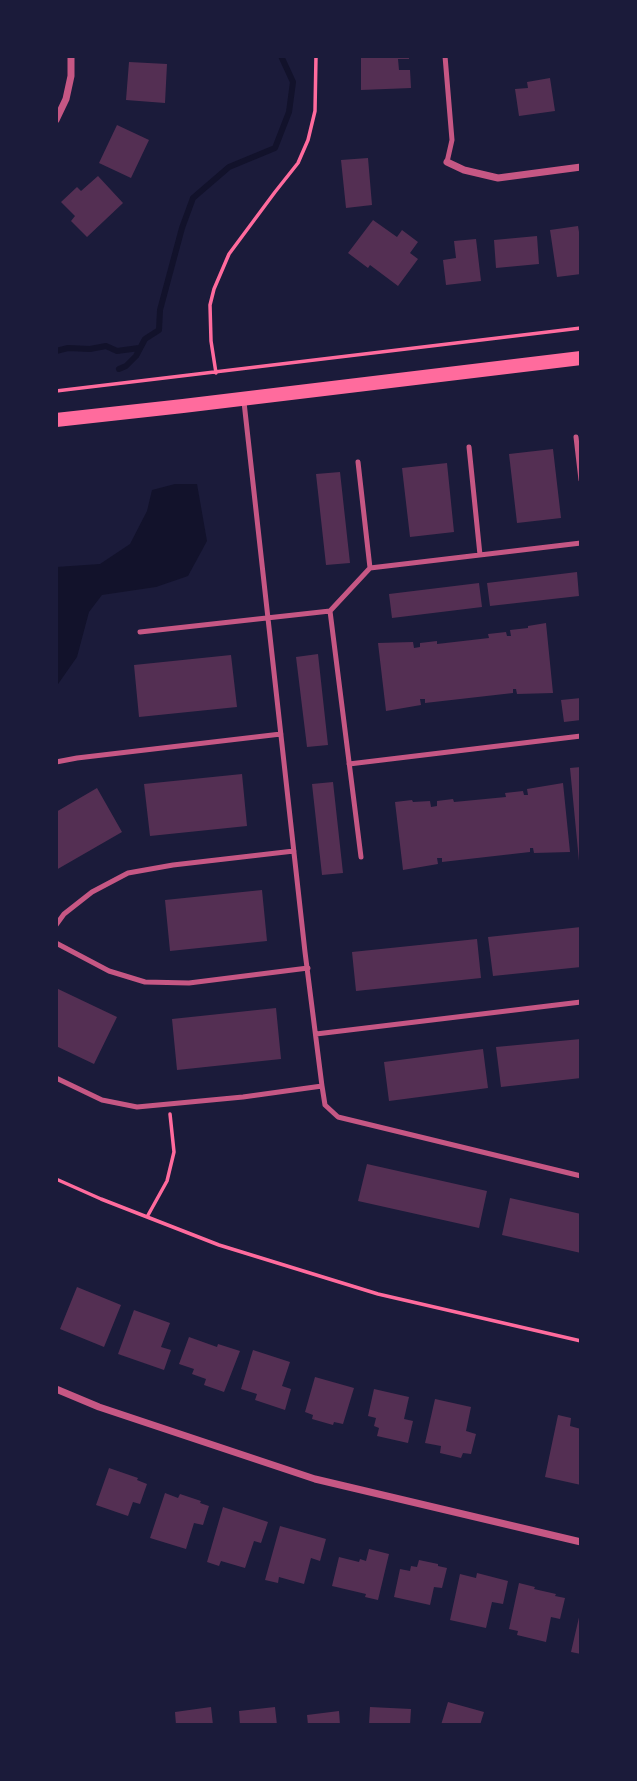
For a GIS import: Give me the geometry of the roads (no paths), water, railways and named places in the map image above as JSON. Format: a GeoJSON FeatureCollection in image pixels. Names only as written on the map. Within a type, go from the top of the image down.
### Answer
{"type":"FeatureCollection","features":[{"type":"Feature","properties":{"kind":"main road"},"geometry":{"type":"LineString","coordinates":[[56,420],[581,358]]}},
{"type":"Feature","properties":{"kind":"street"},"geometry":{"type":"LineString","coordinates":[[56,120],[66,99],[71,76],[71,56]]}},
{"type":"Feature","properties":{"kind":"street"},"geometry":{"type":"LineString","coordinates":[[447,162],[464,170],[498,178],[581,167]]}},
{"type":"Feature","properties":{"kind":"street"},"geometry":{"type":"LineString","coordinates":[[56,1389],[112,1412],[315,1479],[581,1542]]}},
{"type":"Feature","properties":{"kind":"lane"},"geometry":{"type":"LineString","coordinates":[[445,56],[452,140],[447,162]]}},
{"type":"Feature","properties":{"kind":"lane"},"geometry":{"type":"LineString","coordinates":[[244,399],[307,968],[326,1105],[338,1117],[581,1176]]}},
{"type":"Feature","properties":{"kind":"lane"},"geometry":{"type":"LineString","coordinates":[[576,437],[581,480]]}},
{"type":"Feature","properties":{"kind":"lane"},"geometry":{"type":"LineString","coordinates":[[469,447],[480,555]]}},
{"type":"Feature","properties":{"kind":"lane"},"geometry":{"type":"LineString","coordinates":[[358,463],[370,568]]}},
{"type":"Feature","properties":{"kind":"lane"},"geometry":{"type":"LineString","coordinates":[[140,632],[330,611],[370,568],[581,543]]}},
{"type":"Feature","properties":{"kind":"lane"},"geometry":{"type":"LineString","coordinates":[[330,611],[361,857]]}},
{"type":"Feature","properties":{"kind":"lane"},"geometry":{"type":"LineString","coordinates":[[56,762],[281,734]]}},
{"type":"Feature","properties":{"kind":"lane"},"geometry":{"type":"LineString","coordinates":[[349,764],[581,736]]}},
{"type":"Feature","properties":{"kind":"lane"},"geometry":{"type":"LineString","coordinates":[[56,925],[64,914],[92,892],[128,873],[294,851]]}},
{"type":"Feature","properties":{"kind":"lane"},"geometry":{"type":"LineString","coordinates":[[56,943],[109,971],[145,982],[189,983],[307,968]]}},
{"type":"Feature","properties":{"kind":"lane"},"geometry":{"type":"LineString","coordinates":[[317,1034],[581,1002]]}},
{"type":"Feature","properties":{"kind":"lane"},"geometry":{"type":"LineString","coordinates":[[56,1078],[102,1100],[137,1107],[322,1086]]}},
{"type":"Feature","properties":{"kind":"waterway"},"geometry":{"type":"LineString","coordinates":[[119,369],[136,356],[145,339],[159,330],[160,310],[193,198],[229,167],[275,148],[289,112],[293,82],[281,56]]}},
{"type":"Feature","properties":{"kind":"waterway"},"geometry":{"type":"LineString","coordinates":[[56,351],[106,346],[117,351],[139,348]]}}]}
